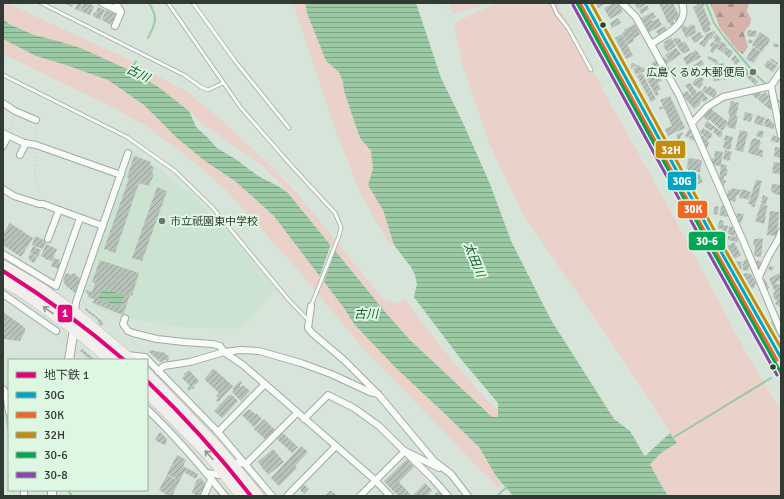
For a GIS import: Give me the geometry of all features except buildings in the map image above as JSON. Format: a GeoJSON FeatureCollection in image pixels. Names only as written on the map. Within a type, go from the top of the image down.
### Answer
{"type":"FeatureCollection","features":[{"type":"Feature","properties":{"kind":"highway"},"geometry":{"type":"LineString","coordinates":[[3,266],[40,288],[75,313],[128,357]]}},
{"type":"Feature","properties":{"kind":"highway"},"geometry":{"type":"LineString","coordinates":[[3,281],[27,295],[74,329],[110,359]]}},
{"type":"Feature","properties":{"kind":"highway"},"geometry":{"type":"LineString","coordinates":[[148,375],[217,447],[258,496]]}},
{"type":"Feature","properties":{"kind":"highway"},"geometry":{"type":"LineString","coordinates":[[148,393],[208,454],[242,496]]}},
{"type":"Feature","properties":{"kind":"main road"},"geometry":{"type":"LineString","coordinates":[[577,3],[781,373]]}},
{"type":"Feature","properties":{"kind":"main road"},"geometry":{"type":"LineString","coordinates":[[586,3],[781,358]]}},
{"type":"Feature","properties":{"kind":"street"},"geometry":{"type":"LineString","coordinates":[[102,3],[121,12]]}},
{"type":"Feature","properties":{"kind":"street"},"geometry":{"type":"LineString","coordinates":[[116,3],[121,12]]}},
{"type":"Feature","properties":{"kind":"street"},"geometry":{"type":"LineString","coordinates":[[622,3],[636,17],[679,95],[779,322],[781,332]]}},
{"type":"Feature","properties":{"kind":"street"},"geometry":{"type":"LineString","coordinates":[[651,44],[678,26],[684,15],[682,3]]}},
{"type":"Feature","properties":{"kind":"street"},"geometry":{"type":"LineString","coordinates":[[115,26],[121,12]]}},
{"type":"Feature","properties":{"kind":"street"},"geometry":{"type":"LineString","coordinates":[[692,123],[707,107],[723,96],[771,86],[781,71]]}},
{"type":"Feature","properties":{"kind":"street"},"geometry":{"type":"LineString","coordinates":[[771,86],[781,136]]}},
{"type":"Feature","properties":{"kind":"street"},"geometry":{"type":"LineString","coordinates":[[3,103],[36,120]]}},
{"type":"Feature","properties":{"kind":"street"},"geometry":{"type":"LineString","coordinates":[[3,146],[6,135],[26,143],[36,144],[121,175]]}},
{"type":"Feature","properties":{"kind":"street"},"geometry":{"type":"LineString","coordinates":[[20,155],[26,143]]}},
{"type":"Feature","properties":{"kind":"street"},"geometry":{"type":"LineString","coordinates":[[69,359],[74,329],[76,302],[128,153]]}},
{"type":"Feature","properties":{"kind":"street"},"geometry":{"type":"LineString","coordinates":[[3,189],[14,196],[43,204],[103,226]]}},
{"type":"Feature","properties":{"kind":"street"},"geometry":{"type":"LineString","coordinates":[[48,239],[59,210]]}},
{"type":"Feature","properties":{"kind":"street"},"geometry":{"type":"LineString","coordinates":[[3,254],[58,287],[80,218]]}},
{"type":"Feature","properties":{"kind":"street"},"geometry":{"type":"LineString","coordinates":[[759,277],[768,257],[780,238],[781,232]]}},
{"type":"Feature","properties":{"kind":"street"},"geometry":{"type":"LineString","coordinates":[[21,265],[26,280]]}},
{"type":"Feature","properties":{"kind":"street"},"geometry":{"type":"LineString","coordinates":[[3,294],[56,331]]}},
{"type":"Feature","properties":{"kind":"street"},"geometry":{"type":"LineString","coordinates":[[10,299],[27,295]]}},
{"type":"Feature","properties":{"kind":"street"},"geometry":{"type":"LineString","coordinates":[[311,306],[308,328],[312,333],[344,360],[378,394],[434,461],[451,474],[468,496]]}},
{"type":"Feature","properties":{"kind":"street"},"geometry":{"type":"LineString","coordinates":[[125,318],[123,324],[128,331],[133,333],[157,339],[213,344],[220,346],[224,352],[243,365],[375,480],[390,496]]}},
{"type":"Feature","properties":{"kind":"street"},"geometry":{"type":"LineString","coordinates":[[158,371],[164,366],[190,362],[224,352],[241,350],[259,351],[301,363],[378,394]]}},
{"type":"Feature","properties":{"kind":"street"},"geometry":{"type":"LineString","coordinates":[[128,357],[145,357],[147,359]]}},
{"type":"Feature","properties":{"kind":"street"},"geometry":{"type":"LineString","coordinates":[[148,360],[218,432],[272,496]]}},
{"type":"Feature","properties":{"kind":"street"},"geometry":{"type":"LineString","coordinates":[[218,432],[265,384]]}},
{"type":"Feature","properties":{"kind":"street"},"geometry":{"type":"LineString","coordinates":[[3,388],[6,393],[8,406]]}},
{"type":"Feature","properties":{"kind":"street"},"geometry":{"type":"LineString","coordinates":[[304,419],[328,395],[354,408],[379,426],[432,478],[448,496]]}},
{"type":"Feature","properties":{"kind":"street"},"geometry":{"type":"LineString","coordinates":[[148,410],[166,427],[207,473],[225,496]]}},
{"type":"Feature","properties":{"kind":"street"},"geometry":{"type":"LineString","coordinates":[[246,464],[297,413]]}},
{"type":"Feature","properties":{"kind":"street"},"geometry":{"type":"LineString","coordinates":[[287,496],[336,446]]}},
{"type":"Feature","properties":{"kind":"street"},"geometry":{"type":"LineString","coordinates":[[405,451],[451,474]]}},
{"type":"Feature","properties":{"kind":"street"},"geometry":{"type":"LineString","coordinates":[[360,496],[405,451]]}},
{"type":"Feature","properties":{"kind":"street"},"geometry":{"type":"LineString","coordinates":[[228,461],[246,464]]}},
{"type":"Feature","properties":{"kind":"street"},"geometry":{"type":"LineString","coordinates":[[207,473],[227,477]]}},
{"type":"Feature","properties":{"kind":"street"},"geometry":{"type":"LineString","coordinates":[[204,496],[212,480]]}},
{"type":"Feature","properties":{"kind":"lane"},"geometry":{"type":"LineString","coordinates":[[41,3],[178,72],[201,87],[208,90],[223,83]]}},
{"type":"Feature","properties":{"kind":"lane"},"geometry":{"type":"LineString","coordinates":[[168,3],[241,108],[289,163],[336,213],[340,228],[338,236],[311,306]]}},
{"type":"Feature","properties":{"kind":"lane"},"geometry":{"type":"LineString","coordinates":[[193,3],[235,61],[289,128]]}},
{"type":"Feature","properties":{"kind":"lane"},"geometry":{"type":"LineString","coordinates":[[552,3],[557,14],[568,28],[591,70]]}},
{"type":"Feature","properties":{"kind":"lane"},"geometry":{"type":"LineString","coordinates":[[3,75],[126,137],[175,172],[212,207],[288,299],[309,321]]}},
{"type":"Feature","properties":{"kind":"path"},"geometry":{"type":"LineString","coordinates":[[440,3],[441,10],[452,17]]}},
{"type":"Feature","properties":{"kind":"path"},"geometry":{"type":"LineString","coordinates":[[6,135],[15,110]]}},
{"type":"Feature","properties":{"kind":"path"},"geometry":{"type":"LineString","coordinates":[[36,120],[35,173],[43,204]]}},
{"type":"Feature","properties":{"kind":"path"},"geometry":{"type":"LineString","coordinates":[[78,352],[85,359]]}},
{"type":"Feature","properties":{"kind":"shaded area"},"geometry":{"type":"Polygon","coordinates":[[[3,3],[7,3],[132,61],[129,70],[87,51],[21,30],[3,19],[3,3]]]}},
{"type":"Feature","properties":{"kind":"shaded area"},"geometry":{"type":"Polygon","coordinates":[[[294,3],[305,3],[307,13],[326,61],[339,72],[360,138],[371,151],[373,169],[368,185],[383,210],[394,245],[389,243],[361,195],[334,126],[294,3]]]}},
{"type":"Feature","properties":{"kind":"shaded area"},"geometry":{"type":"Polygon","coordinates":[[[449,3],[484,3],[480,6],[454,13],[449,3]]]}},
{"type":"Feature","properties":{"kind":"shaded area"},"geometry":{"type":"Polygon","coordinates":[[[497,3],[557,3],[745,351],[775,401],[781,408],[781,496],[668,496],[661,485],[650,464],[661,453],[677,443],[621,357],[523,214],[489,143],[462,64],[454,23],[497,3]]]}},
{"type":"Feature","properties":{"kind":"shaded area"},"geometry":{"type":"Polygon","coordinates":[[[3,39],[36,56],[108,80],[144,105],[177,138],[205,161],[235,181],[274,216],[344,308],[354,324],[396,368],[479,447],[496,476],[502,483],[498,488],[362,347],[299,271],[225,189],[187,156],[145,125],[106,104],[3,54],[3,39]]]}},
{"type":"Feature","properties":{"kind":"shaded area"},"geometry":{"type":"Polygon","coordinates":[[[144,69],[186,91],[219,118],[271,166],[296,192],[383,299],[395,303],[404,300],[408,304],[445,352],[490,404],[498,409],[498,417],[492,417],[410,340],[386,313],[279,182],[261,165],[202,124],[189,111],[157,86],[134,72],[135,70],[144,69]]]}},
{"type":"Feature","properties":{"kind":"shaded area","name":"市立祇園東中学校"},"geometry":{"type":"Polygon","coordinates":[[[133,151],[160,169],[193,196],[240,246],[276,290],[243,326],[237,329],[181,327],[125,318],[94,307],[83,291],[133,151]]]}},
{"type":"Feature","properties":{"kind":"green space"},"geometry":{"type":"Polygon","coordinates":[[[710,3],[749,3],[747,11],[751,19],[750,25],[744,34],[748,47],[743,54],[738,51],[720,28],[710,3]]]}},
{"type":"Feature","properties":{"kind":"water"},"geometry":{"type":"Polygon","coordinates":[[[305,3],[416,3],[441,78],[490,184],[511,241],[551,320],[614,419],[630,431],[645,456],[670,433],[677,443],[661,453],[650,464],[668,496],[513,496],[496,476],[479,447],[396,368],[354,324],[344,308],[274,216],[235,181],[205,161],[177,138],[144,105],[108,80],[36,56],[3,39],[3,19],[9,24],[34,35],[83,49],[129,70],[157,86],[189,111],[196,127],[217,148],[237,160],[258,176],[287,192],[386,313],[410,340],[492,417],[498,417],[498,403],[460,358],[414,297],[417,284],[415,275],[411,267],[394,245],[383,210],[368,185],[373,169],[371,151],[360,138],[339,72],[326,61],[307,13],[305,3]]]}},
{"type":"Feature","properties":{"kind":"water"},"geometry":{"type":"Polygon","coordinates":[[[102,288],[125,295],[121,307],[98,299],[102,288]]]}},
{"type":"Feature","properties":{"kind":"pier"},"geometry":{"type":"Polygon","coordinates":[[[331,244],[336,249],[323,284],[319,278],[331,244]]]}},
{"type":"Feature","properties":{"kind":"waterway"},"geometry":{"type":"LineString","coordinates":[[148,38],[155,21],[154,13],[149,3]]}},
{"type":"Feature","properties":{"kind":"waterway"},"geometry":{"type":"LineString","coordinates":[[706,3],[714,23],[724,37],[756,75],[766,84]]}},
{"type":"Feature","properties":{"kind":"waterway","name":"古川"},"geometry":{"type":"LineString","coordinates":[[130,72],[136,61]]}},
{"type":"Feature","properties":{"kind":"waterway"},"geometry":{"type":"LineString","coordinates":[[776,99],[781,103]]}},
{"type":"Feature","properties":{"kind":"waterway"},"geometry":{"type":"LineString","coordinates":[[671,439],[771,378]]}},
{"type":"Feature","properties":{"kind":"waterway"},"geometry":{"type":"LineString","coordinates":[[5,403],[8,426]]}},
{"type":"Feature","properties":{"kind":"waterway"},"geometry":{"type":"LineString","coordinates":[[497,496],[508,486]]}},
{"type":"Feature","properties":{"kind":"waterway"},"geometry":{"type":"LineString","coordinates":[[69,491],[72,496]]}},
{"type":"Feature","properties":{"kind":"metro line","name":"1"},"geometry":{"type":"LineString","coordinates":[[3,271],[65,313],[123,359]]}},
{"type":"Feature","properties":{"kind":"metro line","name":"1"},"geometry":{"type":"LineString","coordinates":[[148,382],[175,408],[227,466],[251,496]]}},
{"type":"Feature","properties":{"kind":"transit line","name":"30-6"},"geometry":{"type":"LineString","coordinates":[[577,3],[781,373]]}},
{"type":"Feature","properties":{"kind":"transit line","name":"30G"},"geometry":{"type":"LineString","coordinates":[[585,3],[715,241],[781,358]]}},
{"type":"Feature","properties":{"kind":"transit line","name":"32H"},"geometry":{"type":"LineString","coordinates":[[591,3],[719,239],[781,348]]}},
{"type":"Feature","properties":{"kind":"transit line","name":"30-8"},"geometry":{"type":"LineString","coordinates":[[573,5],[777,375]]}},
{"type":"Feature","properties":{"kind":"transit line","name":"30K"},"geometry":{"type":"LineString","coordinates":[[581,5],[711,243],[777,360]]}},
{"type":"Feature","properties":{"kind":"place","name":"広島くるめ木郵便局"},"geometry":{"type":"Point","coordinates":[753,72]}},
{"type":"Feature","properties":{"kind":"place","name":"市立祇園東中学校"},"geometry":{"type":"Point","coordinates":[162,221]}},
{"type":"Feature","properties":{"kind":"water label","name":"太田川"},"geometry":{"type":"Point","coordinates":[474,260]}}]}
